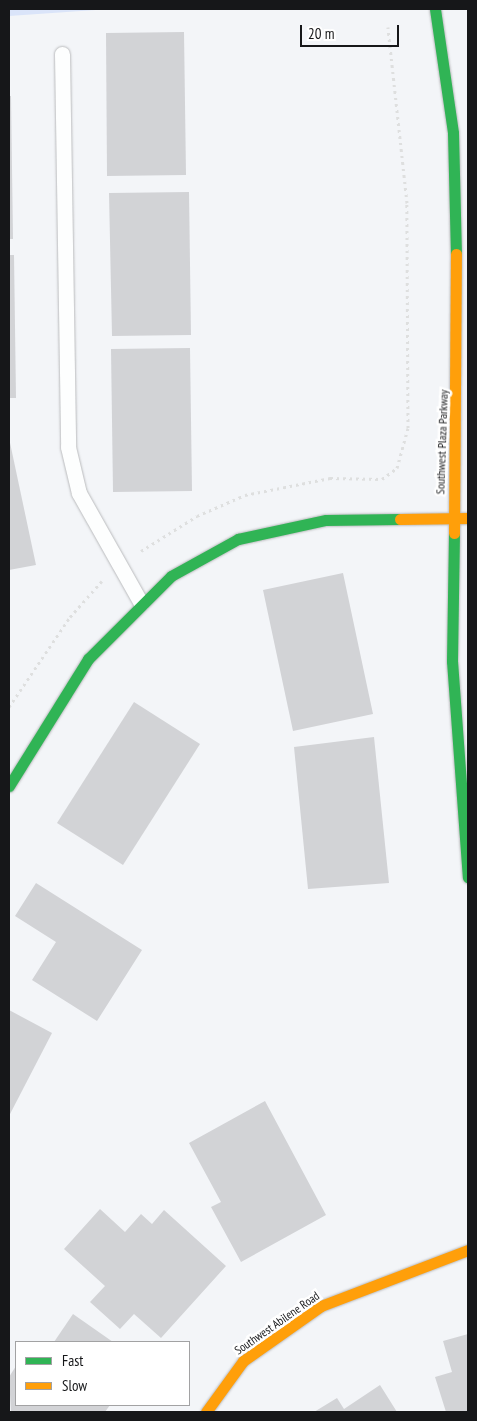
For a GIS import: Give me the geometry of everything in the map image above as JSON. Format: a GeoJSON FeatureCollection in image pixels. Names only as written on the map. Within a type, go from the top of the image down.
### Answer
{"type":"FeatureCollection","features":[{"type":"Feature","properties":{"kind":"street","name":"Southwest Plaza Parkway"},"geometry":{"type":"LineString","coordinates":[[435,9],[461,133],[452,661],[468,877]]}},
{"type":"Feature","properties":{"kind":"street"},"geometry":{"type":"LineString","coordinates":[[9,786],[88,659],[141,603],[171,576],[238,539],[326,520],[468,518]]}},
{"type":"Feature","properties":{"kind":"street","name":"Southwest Abilene Road"},"geometry":{"type":"LineString","coordinates":[[206,1412],[243,1361],[321,1306],[468,1250]]}},
{"type":"Feature","properties":{"kind":"lane"},"geometry":{"type":"LineString","coordinates":[[62,54],[68,447],[80,493],[141,603]]}},
{"type":"Feature","properties":{"kind":"path"},"geometry":{"type":"LineString","coordinates":[[388,27],[407,203],[408,428],[397,468]]}},
{"type":"Feature","properties":{"kind":"shaded area"},"geometry":{"type":"Polygon","coordinates":[[[9,9],[110,9],[9,16],[9,9]]]}},
{"type":"Feature","properties":{"kind":"building"},"geometry":{"type":"Polygon","coordinates":[[[184,32],[186,175],[107,176],[106,33],[184,32]]]}},
{"type":"Feature","properties":{"kind":"building"},"geometry":{"type":"Polygon","coordinates":[[[9,96],[11,96],[13,239],[9,239],[9,96]]]}},
{"type":"Feature","properties":{"kind":"building"},"geometry":{"type":"Polygon","coordinates":[[[189,192],[191,335],[112,336],[109,193],[189,192]]]}},
{"type":"Feature","properties":{"kind":"building"},"geometry":{"type":"Polygon","coordinates":[[[9,255],[14,255],[16,398],[9,398],[9,255]]]}},
{"type":"Feature","properties":{"kind":"building"},"geometry":{"type":"Polygon","coordinates":[[[190,348],[192,491],[113,492],[111,349],[190,348]]]}},
{"type":"Feature","properties":{"kind":"building"},"geometry":{"type":"Polygon","coordinates":[[[9,438],[36,565],[9,570],[9,438]]]}},
{"type":"Feature","properties":{"kind":"building"},"geometry":{"type":"Polygon","coordinates":[[[343,573],[373,714],[293,731],[263,590],[343,573]]]}},
{"type":"Feature","properties":{"kind":"building"},"geometry":{"type":"Polygon","coordinates":[[[134,702],[200,744],[123,865],[57,823],[134,702]]]}},
{"type":"Feature","properties":{"kind":"building"},"geometry":{"type":"Polygon","coordinates":[[[374,737],[389,883],[308,889],[294,747],[374,737]]]}},
{"type":"Feature","properties":{"kind":"building"},"geometry":{"type":"Polygon","coordinates":[[[36,883],[142,950],[97,1021],[32,980],[56,942],[15,916],[36,883]]]}},
{"type":"Feature","properties":{"kind":"building"},"geometry":{"type":"Polygon","coordinates":[[[9,1010],[52,1033],[9,1116],[9,1010]]]}},
{"type":"Feature","properties":{"kind":"building"},"geometry":{"type":"Polygon","coordinates":[[[265,1101],[326,1215],[241,1262],[211,1207],[221,1202],[189,1143],[265,1101]]]}},
{"type":"Feature","properties":{"kind":"building"},"geometry":{"type":"Polygon","coordinates":[[[100,1209],[125,1232],[141,1214],[152,1224],[164,1210],[226,1266],[161,1338],[134,1314],[120,1329],[90,1302],[105,1286],[64,1249],[100,1209]]]}},
{"type":"Feature","properties":{"kind":"building"},"geometry":{"type":"Polygon","coordinates":[[[73,1314],[112,1341],[55,1341],[73,1314]]]}},
{"type":"Feature","properties":{"kind":"building"},"geometry":{"type":"Polygon","coordinates":[[[468,1334],[468,1412],[446,1412],[435,1377],[452,1372],[443,1341],[468,1334]]]}},
{"type":"Feature","properties":{"kind":"building"},"geometry":{"type":"Polygon","coordinates":[[[15,1368],[15,1406],[109,1406],[105,1412],[11,1412],[9,1377],[15,1368]]]}},
{"type":"Feature","properties":{"kind":"building"},"geometry":{"type":"Polygon","coordinates":[[[380,1385],[397,1412],[314,1412],[337,1398],[344,1409],[380,1385]]]}},
{"type":"Feature","properties":{"kind":"traffic: fast"},"geometry":{"type":"LineString","coordinates":[[435,9],[453,133],[456,254]]}},
{"type":"Feature","properties":{"kind":"traffic: fast"},"geometry":{"type":"LineString","coordinates":[[9,786],[88,659],[171,576],[238,539],[326,520],[400,519]]}},
{"type":"Feature","properties":{"kind":"traffic: fast"},"geometry":{"type":"LineString","coordinates":[[454,533],[452,661],[468,877]]}},
{"type":"Feature","properties":{"kind":"traffic: slow"},"geometry":{"type":"LineString","coordinates":[[454,533],[456,254]]}},
{"type":"Feature","properties":{"kind":"traffic: slow"},"geometry":{"type":"LineString","coordinates":[[400,519],[468,518]]}},
{"type":"Feature","properties":{"kind":"traffic: slow"},"geometry":{"type":"LineString","coordinates":[[206,1412],[243,1361],[321,1306],[468,1250]]}}]}
